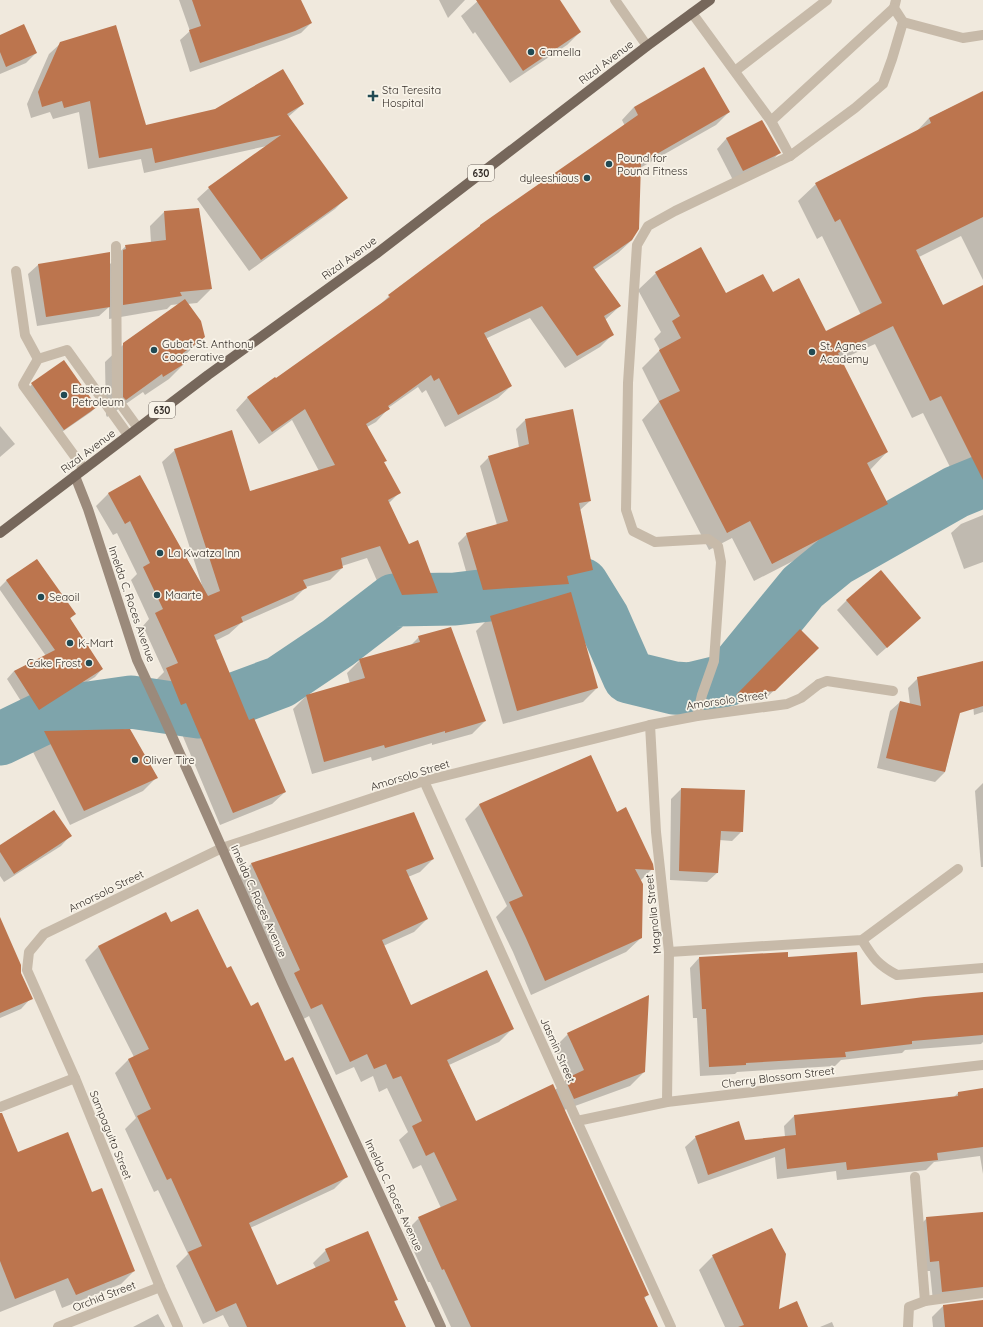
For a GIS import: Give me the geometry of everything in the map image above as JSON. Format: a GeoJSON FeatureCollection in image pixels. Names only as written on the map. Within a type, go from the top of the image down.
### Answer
{"type":"FeatureCollection","features":[{"type":"Feature","properties":{"kind":"main road","name":"Rizal Avenue"},"geometry":{"type":"LineString","coordinates":[[0,533],[208,375],[376,254],[647,46],[710,0]]}},
{"type":"Feature","properties":{"kind":"main road","name":"Imelda C. Roces Avenue"},"geometry":{"type":"LineString","coordinates":[[75,476],[88,509],[137,660],[286,990],[441,1327]]}},
{"type":"Feature","properties":{"kind":"street"},"geometry":{"type":"LineString","coordinates":[[615,0],[647,46]]}},
{"type":"Feature","properties":{"kind":"street"},"geometry":{"type":"LineString","coordinates":[[735,71],[827,0]]}},
{"type":"Feature","properties":{"kind":"street"},"geometry":{"type":"LineString","coordinates":[[697,716],[702,695],[714,661],[721,562],[718,546],[708,538],[655,542],[633,531],[626,510],[628,383],[637,245],[648,226],[790,156],[855,108],[883,84],[903,22],[895,4],[771,121]]}},
{"type":"Feature","properties":{"kind":"street"},"geometry":{"type":"LineString","coordinates":[[692,13],[771,121],[790,156]]}},
{"type":"Feature","properties":{"kind":"street"},"geometry":{"type":"LineString","coordinates":[[903,22],[963,38],[983,35]]}},
{"type":"Feature","properties":{"kind":"street"},"geometry":{"type":"LineString","coordinates":[[116,246],[117,399],[138,428]]}},
{"type":"Feature","properties":{"kind":"street"},"geometry":{"type":"LineString","coordinates":[[16,271],[25,335],[38,360]]}},
{"type":"Feature","properties":{"kind":"street"},"geometry":{"type":"LineString","coordinates":[[84,469],[23,385],[38,360],[67,350],[128,435]]}},
{"type":"Feature","properties":{"kind":"street","name":"Amorsolo Street"},"geometry":{"type":"LineString","coordinates":[[29,952],[44,934],[222,848],[424,781],[650,725],[697,716],[787,704],[801,698],[819,684],[827,681],[893,691]]}},
{"type":"Feature","properties":{"kind":"street","name":"Magnolia Street"},"geometry":{"type":"LineString","coordinates":[[650,725],[656,832],[669,952],[667,1102]]}},
{"type":"Feature","properties":{"kind":"street","name":"Jasmin Street"},"geometry":{"type":"LineString","coordinates":[[424,781],[577,1121],[672,1327]]}},
{"type":"Feature","properties":{"kind":"street"},"geometry":{"type":"LineString","coordinates":[[669,952],[862,940],[958,869]]}},
{"type":"Feature","properties":{"kind":"street"},"geometry":{"type":"LineString","coordinates":[[862,940],[874,960],[884,968],[897,975],[983,968]]}},
{"type":"Feature","properties":{"kind":"street","name":"Sampaguita Street"},"geometry":{"type":"LineString","coordinates":[[29,952],[27,970],[75,1078],[160,1287],[178,1327]]}},
{"type":"Feature","properties":{"kind":"street","name":"Cherry Blossom Street"},"geometry":{"type":"LineString","coordinates":[[577,1121],[667,1102],[983,1065]]}},
{"type":"Feature","properties":{"kind":"street"},"geometry":{"type":"LineString","coordinates":[[0,1107],[75,1078]]}},
{"type":"Feature","properties":{"kind":"street"},"geometry":{"type":"LineString","coordinates":[[915,1177],[925,1301]]}},
{"type":"Feature","properties":{"kind":"street","name":"Orchid Street"},"geometry":{"type":"LineString","coordinates":[[58,1327],[160,1287]]}},
{"type":"Feature","properties":{"kind":"street"},"geometry":{"type":"LineString","coordinates":[[908,1327],[909,1307],[925,1301],[983,1293]]}},
{"type":"Feature","properties":{"kind":"building"},"geometry":{"type":"Polygon","coordinates":[[[192,0],[301,0],[312,23],[295,31],[200,63],[189,30],[201,26],[192,0]]]}},
{"type":"Feature","properties":{"kind":"building","name":"Camella"},"geometry":{"type":"Polygon","coordinates":[[[476,0],[560,0],[581,32],[523,71],[476,0]]]}},
{"type":"Feature","properties":{"kind":"building"},"geometry":{"type":"Polygon","coordinates":[[[24,24],[37,53],[6,67],[0,52],[0,35],[24,24]]]}},
{"type":"Feature","properties":{"kind":"building"},"geometry":{"type":"Polygon","coordinates":[[[116,25],[146,125],[215,109],[283,69],[304,104],[287,114],[348,198],[261,260],[208,187],[281,135],[155,163],[152,148],[99,158],[90,101],[64,108],[62,101],[42,107],[38,92],[60,42],[116,25]]]}},
{"type":"Feature","properties":{"kind":"building"},"geometry":{"type":"Polygon","coordinates":[[[704,67],[730,112],[641,163],[639,229],[632,240],[593,267],[621,306],[604,316],[614,335],[577,356],[542,306],[484,333],[512,386],[458,415],[439,378],[434,381],[431,375],[388,406],[390,409],[366,424],[387,461],[384,462],[401,493],[388,500],[409,544],[418,540],[438,593],[402,595],[380,546],[341,558],[343,568],[303,580],[307,588],[241,617],[243,622],[214,635],[249,720],[254,718],[286,792],[233,813],[186,703],[181,705],[166,668],[178,663],[155,613],[163,609],[143,567],[150,563],[130,521],[125,524],[108,493],[140,475],[208,596],[220,591],[174,449],[232,430],[250,491],[335,465],[305,409],[272,432],[247,397],[390,297],[388,295],[480,225],[638,115],[634,107],[704,67]]]}},
{"type":"Feature","properties":{"kind":"building"},"geometry":{"type":"Polygon","coordinates":[[[983,91],[983,217],[916,250],[943,305],[983,285],[983,480],[941,396],[930,401],[893,326],[838,353],[888,452],[867,463],[888,504],[772,564],[750,521],[727,533],[659,401],[680,391],[659,350],[681,338],[672,321],[680,316],[655,272],[701,247],[726,293],[763,274],[773,292],[799,278],[826,331],[882,303],[840,219],[835,222],[815,183],[931,123],[929,118],[983,91]]]}},
{"type":"Feature","properties":{"kind":"building"},"geometry":{"type":"Polygon","coordinates":[[[762,120],[781,153],[743,171],[726,138],[762,120]]]}},
{"type":"Feature","properties":{"kind":"building"},"geometry":{"type":"Polygon","coordinates":[[[199,208],[212,289],[180,292],[182,296],[123,305],[123,250],[126,249],[125,245],[166,240],[164,211],[199,208]]]}},
{"type":"Feature","properties":{"kind":"building"},"geometry":{"type":"Polygon","coordinates":[[[110,252],[110,307],[46,317],[38,264],[110,252]]]}},
{"type":"Feature","properties":{"kind":"building","name":"Gubat St. Anthony Cooperative"},"geometry":{"type":"Polygon","coordinates":[[[185,299],[201,321],[205,337],[183,353],[189,361],[163,377],[162,374],[126,400],[123,397],[123,343],[185,299]]]}},
{"type":"Feature","properties":{"kind":"building","name":"Eastern Petroleum"},"geometry":{"type":"Polygon","coordinates":[[[64,360],[97,407],[64,430],[31,383],[64,360]]]}},
{"type":"Feature","properties":{"kind":"building"},"geometry":{"type":"Polygon","coordinates":[[[573,409],[591,501],[579,503],[593,570],[567,576],[569,584],[483,590],[466,533],[508,521],[488,456],[529,444],[525,419],[573,409]]]}},
{"type":"Feature","properties":{"kind":"building"},"geometry":{"type":"Polygon","coordinates":[[[37,559],[76,614],[70,618],[103,669],[39,710],[14,671],[55,650],[6,580],[37,559]]]}},
{"type":"Feature","properties":{"kind":"building"},"geometry":{"type":"Polygon","coordinates":[[[881,570],[921,618],[887,648],[846,600],[881,570]]]}},
{"type":"Feature","properties":{"kind":"building"},"geometry":{"type":"Polygon","coordinates":[[[571,592],[598,688],[517,711],[490,616],[571,592]]]}},
{"type":"Feature","properties":{"kind":"building"},"geometry":{"type":"Polygon","coordinates":[[[451,627],[486,721],[385,748],[384,745],[324,762],[306,695],[365,678],[359,659],[420,642],[418,636],[451,627]]]}},
{"type":"Feature","properties":{"kind":"building"},"geometry":{"type":"Polygon","coordinates":[[[800,629],[819,648],[775,691],[736,695],[800,629]]]}},
{"type":"Feature","properties":{"kind":"building"},"geometry":{"type":"Polygon","coordinates":[[[983,661],[983,706],[960,713],[945,772],[886,758],[900,701],[921,706],[917,677],[983,661]]]}},
{"type":"Feature","properties":{"kind":"building"},"geometry":{"type":"Polygon","coordinates":[[[130,729],[158,778],[84,811],[44,731],[130,729]]]}},
{"type":"Feature","properties":{"kind":"building"},"geometry":{"type":"Polygon","coordinates":[[[591,755],[617,812],[626,807],[653,864],[654,870],[635,869],[643,884],[642,938],[545,981],[509,902],[523,896],[479,804],[591,755]]]}},
{"type":"Feature","properties":{"kind":"building"},"geometry":{"type":"Polygon","coordinates":[[[681,788],[745,790],[743,832],[721,831],[718,873],[679,871],[681,788]]]}},
{"type":"Feature","properties":{"kind":"building"},"geometry":{"type":"Polygon","coordinates":[[[54,810],[72,836],[14,874],[0,852],[0,845],[54,810]]]}},
{"type":"Feature","properties":{"kind":"building"},"geometry":{"type":"Polygon","coordinates":[[[414,812],[434,859],[406,870],[428,919],[382,940],[411,1005],[487,970],[514,1029],[447,1060],[476,1121],[553,1084],[649,1295],[644,1297],[658,1327],[471,1327],[444,1269],[442,1270],[418,1217],[457,1200],[434,1152],[426,1156],[412,1126],[422,1121],[401,1076],[393,1079],[386,1064],[374,1069],[367,1054],[350,1062],[322,1004],[311,1009],[294,973],[300,970],[251,863],[414,812]]]}},
{"type":"Feature","properties":{"kind":"building"},"geometry":{"type":"Polygon","coordinates":[[[198,909],[227,968],[231,966],[251,1006],[258,1002],[285,1061],[293,1057],[348,1177],[249,1223],[277,1285],[330,1261],[325,1249],[368,1231],[398,1300],[394,1301],[406,1327],[247,1327],[236,1303],[216,1312],[188,1252],[202,1246],[171,1178],[167,1180],[137,1116],[151,1109],[128,1059],[149,1049],[98,946],[166,912],[171,922],[198,909]]]}},
{"type":"Feature","properties":{"kind":"building"},"geometry":{"type":"Polygon","coordinates":[[[0,917],[21,965],[21,973],[33,999],[0,1013],[0,917]]]}},
{"type":"Feature","properties":{"kind":"building"},"geometry":{"type":"Polygon","coordinates":[[[788,952],[788,957],[857,952],[861,1005],[924,997],[983,992],[983,1035],[912,1041],[912,1044],[845,1052],[846,1057],[746,1063],[746,1065],[709,1067],[706,1009],[702,1009],[699,957],[788,952]]]}},
{"type":"Feature","properties":{"kind":"building"},"geometry":{"type":"Polygon","coordinates":[[[649,995],[645,1072],[574,1099],[565,1079],[584,1070],[567,1033],[649,995]]]}},
{"type":"Feature","properties":{"kind":"building"},"geometry":{"type":"Polygon","coordinates":[[[983,1088],[983,1147],[937,1153],[938,1160],[847,1170],[846,1162],[787,1169],[785,1148],[708,1175],[695,1136],[739,1121],[745,1140],[796,1135],[794,1115],[958,1096],[958,1092],[983,1088]]]}},
{"type":"Feature","properties":{"kind":"building"},"geometry":{"type":"Polygon","coordinates":[[[0,1113],[2,1113],[18,1152],[68,1132],[92,1192],[102,1188],[135,1271],[76,1295],[68,1278],[15,1299],[0,1261],[0,1113]]]}},
{"type":"Feature","properties":{"kind":"building"},"geometry":{"type":"Polygon","coordinates":[[[983,1212],[983,1287],[942,1292],[939,1261],[930,1262],[926,1217],[983,1212]]]}},
{"type":"Feature","properties":{"kind":"building"},"geometry":{"type":"Polygon","coordinates":[[[772,1228],[786,1254],[779,1309],[797,1301],[808,1327],[738,1327],[744,1325],[712,1255],[772,1228]]]}},
{"type":"Feature","properties":{"kind":"building"},"geometry":{"type":"Polygon","coordinates":[[[983,1300],[983,1327],[945,1327],[943,1305],[983,1300]]]}},
{"type":"Feature","properties":{"kind":"waterway"},"geometry":{"type":"LineString","coordinates":[[0,739],[54,713],[131,702],[199,712],[280,682],[338,643],[394,600],[455,599],[582,584],[603,618],[629,677],[674,688],[690,689],[727,680],[803,587],[836,560],[956,492],[983,481]]}},
{"type":"Feature","properties":{"kind":"place","name":"Camella"},"geometry":{"type":"Point","coordinates":[531,52]}},
{"type":"Feature","properties":{"kind":"place","name":"Sta Teresita Hospital"},"geometry":{"type":"Point","coordinates":[373,96]}},
{"type":"Feature","properties":{"kind":"place","name":"Pound for Pound Fitness"},"geometry":{"type":"Point","coordinates":[609,164]}},
{"type":"Feature","properties":{"kind":"place","name":"dyleeshious"},"geometry":{"type":"Point","coordinates":[587,178]}},
{"type":"Feature","properties":{"kind":"place","name":"Gubat St. Anthony Cooperative"},"geometry":{"type":"Point","coordinates":[154,350]}},
{"type":"Feature","properties":{"kind":"place","name":"St. Agnes Academy"},"geometry":{"type":"Point","coordinates":[812,352]}},
{"type":"Feature","properties":{"kind":"place","name":"Eastern Petroleum"},"geometry":{"type":"Point","coordinates":[64,395]}},
{"type":"Feature","properties":{"kind":"place","name":"La Kwatza Inn"},"geometry":{"type":"Point","coordinates":[160,553]}},
{"type":"Feature","properties":{"kind":"place","name":"Maarte"},"geometry":{"type":"Point","coordinates":[157,595]}},
{"type":"Feature","properties":{"kind":"place","name":"Seaoil"},"geometry":{"type":"Point","coordinates":[41,597]}},
{"type":"Feature","properties":{"kind":"place","name":"K-Mart"},"geometry":{"type":"Point","coordinates":[70,643]}},
{"type":"Feature","properties":{"kind":"place","name":"Cake Frost"},"geometry":{"type":"Point","coordinates":[89,663]}},
{"type":"Feature","properties":{"kind":"place","name":"Oliver Tire"},"geometry":{"type":"Point","coordinates":[135,760]}}]}
